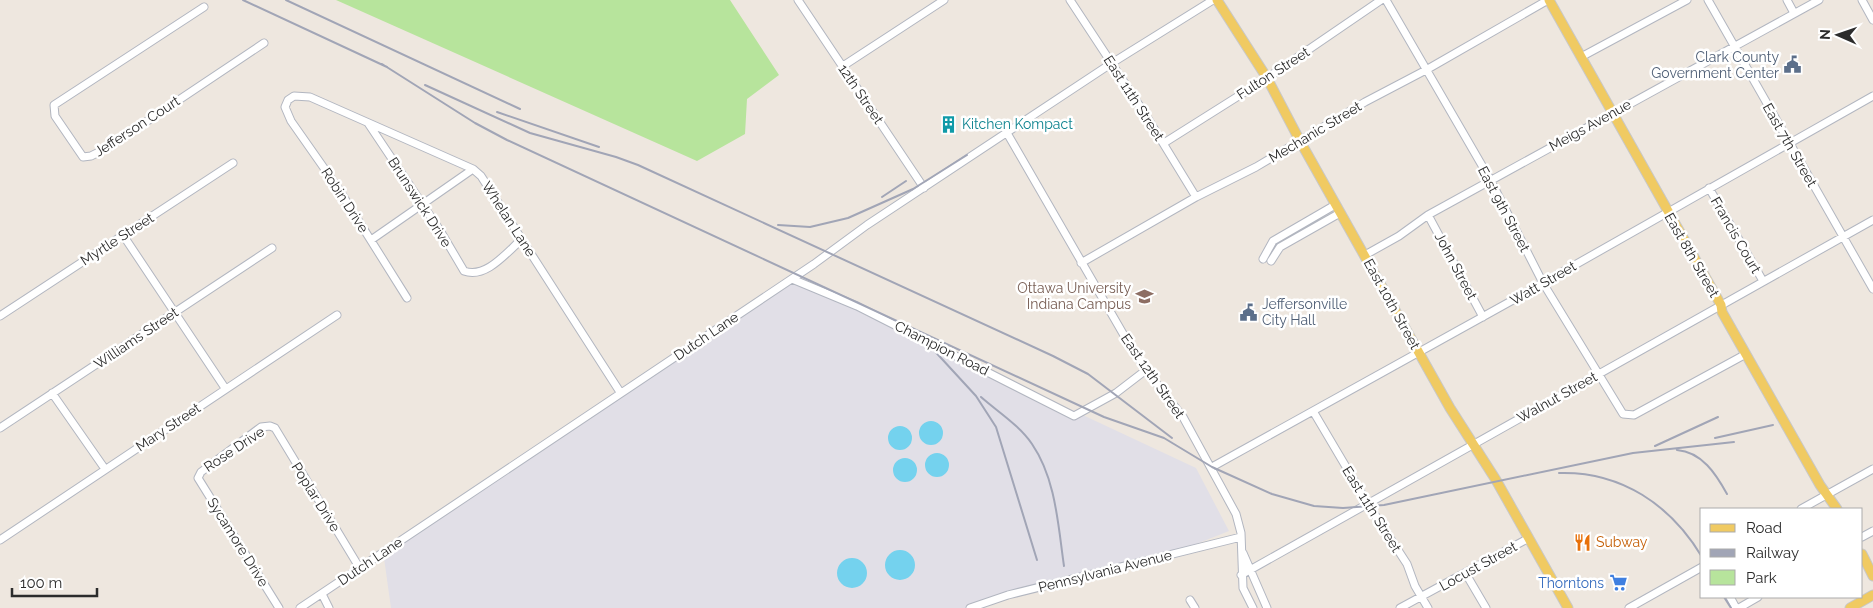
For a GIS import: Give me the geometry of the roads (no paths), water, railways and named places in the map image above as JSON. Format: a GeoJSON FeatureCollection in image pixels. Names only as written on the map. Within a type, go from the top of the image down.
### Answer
{"type":"FeatureCollection","features":[{"type":"Feature","properties":{"kind":"main road","name":"East 10th Street"},"geometry":{"type":"LineString","coordinates":[[1217,0],[1267,78],[1300,141],[1419,352],[1568,608]]}},
{"type":"Feature","properties":{"kind":"main road","name":"East 8th Street"},"geometry":{"type":"LineString","coordinates":[[1548,0],[1721,305],[1722,312],[1820,485],[1828,494],[1835,508]]}},
{"type":"Feature","properties":{"kind":"main road"},"geometry":{"type":"LineString","coordinates":[[1863,556],[1873,576]]}},
{"type":"Feature","properties":{"kind":"main road"},"geometry":{"type":"LineString","coordinates":[[1850,608],[1873,594]]}},
{"type":"Feature","properties":{"kind":"street","name":"12th Street"},"geometry":{"type":"LineString","coordinates":[[798,0],[924,188]]}},
{"type":"Feature","properties":{"kind":"street"},"geometry":{"type":"LineString","coordinates":[[843,66],[944,0]]}},
{"type":"Feature","properties":{"kind":"street","name":"East 11th Street"},"geometry":{"type":"LineString","coordinates":[[1070,0],[1164,143],[1196,197]]}},
{"type":"Feature","properties":{"kind":"street","name":"Dutch Lane"},"geometry":{"type":"LineString","coordinates":[[300,608],[530,455],[620,392],[792,279],[924,188],[1112,63],[1213,0]]}},
{"type":"Feature","properties":{"kind":"street","name":"Fulton Street"},"geometry":{"type":"LineString","coordinates":[[1164,143],[1267,78],[1381,0]]}},
{"type":"Feature","properties":{"kind":"street","name":"East 9th Street"},"geometry":{"type":"LineString","coordinates":[[1386,0],[1490,181],[1543,283],[1600,373],[1619,410],[1626,416],[1640,412],[1746,354]]}},
{"type":"Feature","properties":{"kind":"street","name":"Mechanic Street"},"geometry":{"type":"LineString","coordinates":[[1081,263],[1548,0]]}},
{"type":"Feature","properties":{"kind":"street"},"geometry":{"type":"LineString","coordinates":[[1581,58],[1688,0]]}},
{"type":"Feature","properties":{"kind":"street","name":"East 7th Street"},"geometry":{"type":"LineString","coordinates":[[1708,0],[1788,144],[1873,289]]}},
{"type":"Feature","properties":{"kind":"street"},"geometry":{"type":"LineString","coordinates":[[1787,0],[1794,13]]}},
{"type":"Feature","properties":{"kind":"street","name":"Meigs Avenue"},"geometry":{"type":"LineString","coordinates":[[1365,255],[1399,236],[1428,215],[1819,0]]}},
{"type":"Feature","properties":{"kind":"street"},"geometry":{"type":"LineString","coordinates":[[1862,0],[1873,20]]}},
{"type":"Feature","properties":{"kind":"street","name":"Jefferson Court"},"geometry":{"type":"LineString","coordinates":[[204,7],[54,106],[55,116],[83,157],[90,156],[107,148],[264,42]]}},
{"type":"Feature","properties":{"kind":"street","name":"Whelan Lane"},"geometry":{"type":"LineString","coordinates":[[287,102],[294,96],[310,97],[473,169],[481,176],[620,392]]}},
{"type":"Feature","properties":{"kind":"street","name":"Watt Street"},"geometry":{"type":"LineString","coordinates":[[1212,467],[1483,317],[1666,211],[1873,96]]}},
{"type":"Feature","properties":{"kind":"street","name":"Robin Drive"},"geometry":{"type":"LineString","coordinates":[[287,102],[286,110],[292,121],[407,298]]}},
{"type":"Feature","properties":{"kind":"street","name":"Brunswick Drive"},"geometry":{"type":"LineString","coordinates":[[368,123],[423,205],[462,269],[475,273],[486,270],[522,239]]}},
{"type":"Feature","properties":{"kind":"street","name":"East 12th Street"},"geometry":{"type":"LineString","coordinates":[[1007,133],[1081,263],[1146,370],[1183,417],[1212,467],[1236,514],[1249,570],[1266,608]]}},
{"type":"Feature","properties":{"kind":"street","name":"Myrtle Street"},"geometry":{"type":"LineString","coordinates":[[0,316],[233,162]]}},
{"type":"Feature","properties":{"kind":"street"},"geometry":{"type":"LineString","coordinates":[[371,240],[473,169]]}},
{"type":"Feature","properties":{"kind":"street","name":"Francis Court"},"geometry":{"type":"LineString","coordinates":[[1709,188],[1763,281]]}},
{"type":"Feature","properties":{"kind":"street"},"geometry":{"type":"LineString","coordinates":[[1263,259],[1273,241],[1338,209]]}},
{"type":"Feature","properties":{"kind":"street"},"geometry":{"type":"LineString","coordinates":[[1271,261],[1280,247],[1338,209]]}},
{"type":"Feature","properties":{"kind":"street","name":"John Street"},"geometry":{"type":"LineString","coordinates":[[1428,215],[1483,317]]}},
{"type":"Feature","properties":{"kind":"street","name":"Walnut Street"},"geometry":{"type":"LineString","coordinates":[[1241,575],[1873,220]]}},
{"type":"Feature","properties":{"kind":"street"},"geometry":{"type":"LineString","coordinates":[[123,235],[224,388]]}},
{"type":"Feature","properties":{"kind":"street","name":"Williams Street"},"geometry":{"type":"LineString","coordinates":[[0,428],[272,248]]}},
{"type":"Feature","properties":{"kind":"street","name":"Champion Road"},"geometry":{"type":"LineString","coordinates":[[792,279],[857,306],[1074,416],[1089,410],[1116,393],[1146,370]]}},
{"type":"Feature","properties":{"kind":"street","name":"Mary Street"},"geometry":{"type":"LineString","coordinates":[[0,540],[224,388],[336,315]]}},
{"type":"Feature","properties":{"kind":"street"},"geometry":{"type":"LineString","coordinates":[[52,393],[105,469]]}},
{"type":"Feature","properties":{"kind":"street","name":"East 11th Street"},"geometry":{"type":"LineString","coordinates":[[1313,411],[1368,504],[1407,564],[1428,608]]}},
{"type":"Feature","properties":{"kind":"street","name":"Rose Drive"},"geometry":{"type":"LineString","coordinates":[[199,476],[200,472],[261,428],[272,427]]}},
{"type":"Feature","properties":{"kind":"street","name":"Poplar Drive"},"geometry":{"type":"LineString","coordinates":[[272,427],[359,567]]}},
{"type":"Feature","properties":{"kind":"street"},"geometry":{"type":"LineString","coordinates":[[524,448],[530,455]]}},
{"type":"Feature","properties":{"kind":"street"},"geometry":{"type":"LineString","coordinates":[[1804,508],[1873,469]]}},
{"type":"Feature","properties":{"kind":"street","name":"Sycamore Drive"},"geometry":{"type":"LineString","coordinates":[[199,476],[279,608]]}},
{"type":"Feature","properties":{"kind":"street","name":"Locust Street"},"geometry":{"type":"LineString","coordinates":[[1400,608],[1466,574],[1528,538]]}},
{"type":"Feature","properties":{"kind":"street","name":"East 12th Street"},"geometry":{"type":"LineString","coordinates":[[1241,541],[1243,588],[1253,608]]}},
{"type":"Feature","properties":{"kind":"street","name":"Pennsylvania Avenue"},"geometry":{"type":"LineString","coordinates":[[970,608],[1015,593],[1241,541]]}},
{"type":"Feature","properties":{"kind":"street"},"geometry":{"type":"LineString","coordinates":[[1628,608],[1700,567]]}},
{"type":"Feature","properties":{"kind":"street"},"geometry":{"type":"LineString","coordinates":[[1466,574],[1486,608]]}},
{"type":"Feature","properties":{"kind":"street"},"geometry":{"type":"LineString","coordinates":[[322,594],[329,608]]}},
{"type":"Feature","properties":{"kind":"street"},"geometry":{"type":"LineString","coordinates":[[1737,608],[1756,598]]}},
{"type":"Feature","properties":{"kind":"street"},"geometry":{"type":"LineString","coordinates":[[1190,600],[1195,608]]}},
{"type":"Feature","properties":{"kind":"water"},"geometry":{"type":"Polygon","coordinates":[[[931,421],[936,422],[942,428],[942,438],[936,444],[931,445],[926,444],[920,438],[919,433],[920,428],[926,422],[931,421]]]}},
{"type":"Feature","properties":{"kind":"water"},"geometry":{"type":"Polygon","coordinates":[[[900,426],[905,427],[911,433],[911,443],[905,449],[900,450],[895,449],[889,443],[888,438],[889,433],[895,427],[900,426]]]}},
{"type":"Feature","properties":{"kind":"water"},"geometry":{"type":"Polygon","coordinates":[[[937,453],[942,454],[948,460],[948,470],[942,476],[937,477],[932,476],[926,470],[925,465],[926,460],[932,454],[937,453]]]}},
{"type":"Feature","properties":{"kind":"water"},"geometry":{"type":"Polygon","coordinates":[[[905,458],[910,459],[916,465],[916,475],[910,481],[905,482],[900,481],[894,475],[893,470],[894,465],[900,459],[905,458]]]}},
{"type":"Feature","properties":{"kind":"water"},"geometry":{"type":"Polygon","coordinates":[[[900,550],[911,554],[915,565],[911,576],[900,580],[889,576],[885,565],[889,554],[900,550]]]}},
{"type":"Feature","properties":{"kind":"water"},"geometry":{"type":"Polygon","coordinates":[[[852,558],[863,562],[867,573],[863,584],[852,588],[841,584],[837,573],[841,562],[852,558]]]}},
{"type":"Feature","properties":{"kind":"railway"},"geometry":{"type":"LineString","coordinates":[[243,0],[387,67]]}},
{"type":"Feature","properties":{"kind":"railway"},"geometry":{"type":"LineString","coordinates":[[286,0],[520,109]]}},
{"type":"Feature","properties":{"kind":"railway"},"geometry":{"type":"LineString","coordinates":[[382,64],[475,123],[507,140],[1104,417],[1164,438],[1212,467],[1272,494],[1314,506],[1343,508],[1384,505],[1633,453],[1734,442]]}},
{"type":"Feature","properties":{"kind":"railway"},"geometry":{"type":"LineString","coordinates":[[425,85],[530,133],[638,165],[1053,356],[1088,374],[1172,438]]}},
{"type":"Feature","properties":{"kind":"railway"},"geometry":{"type":"LineString","coordinates":[[497,112],[599,147]]}},
{"type":"Feature","properties":{"kind":"railway"},"geometry":{"type":"LineString","coordinates":[[778,225],[810,227],[848,218],[913,189],[967,155]]}},
{"type":"Feature","properties":{"kind":"railway"},"geometry":{"type":"LineString","coordinates":[[882,197],[906,181]]}},
{"type":"Feature","properties":{"kind":"railway"},"geometry":{"type":"LineString","coordinates":[[919,334],[976,396],[996,427],[1037,560]]}},
{"type":"Feature","properties":{"kind":"railway"},"geometry":{"type":"LineString","coordinates":[[981,397],[1027,437],[1040,458],[1055,503],[1064,566]]}},
{"type":"Feature","properties":{"kind":"railway"},"geometry":{"type":"LineString","coordinates":[[1655,446],[1718,417]]}},
{"type":"Feature","properties":{"kind":"railway"},"geometry":{"type":"LineString","coordinates":[[1715,438],[1773,425]]}},
{"type":"Feature","properties":{"kind":"railway"},"geometry":{"type":"LineString","coordinates":[[1677,450],[1694,455],[1707,465],[1727,494]]}},
{"type":"Feature","properties":{"kind":"railway"},"geometry":{"type":"LineString","coordinates":[[1559,473],[1582,474],[1603,478],[1623,485],[1642,495],[1675,522],[1700,554]]}},
{"type":"Feature","properties":{"kind":"railway"},"geometry":{"type":"LineString","coordinates":[[1725,598],[1731,608]]}},
{"type":"Feature","properties":{"kind":"place","name":"Clark County Government Center"},"geometry":{"type":"Point","coordinates":[1793,65]}},
{"type":"Feature","properties":{"kind":"place","name":"Kitchen Kompact"},"geometry":{"type":"Point","coordinates":[948,124]}},
{"type":"Feature","properties":{"kind":"place","name":"Ottawa University Indiana Campus"},"geometry":{"type":"Point","coordinates":[1145,296]}},
{"type":"Feature","properties":{"kind":"place","name":"Jeffersonville City Hall"},"geometry":{"type":"Point","coordinates":[1248,312]}},
{"type":"Feature","properties":{"kind":"place","name":"Subway"},"geometry":{"type":"Point","coordinates":[1582,542]}},
{"type":"Feature","properties":{"kind":"place","name":"Thorntons"},"geometry":{"type":"Point","coordinates":[1618,583]}}]}
